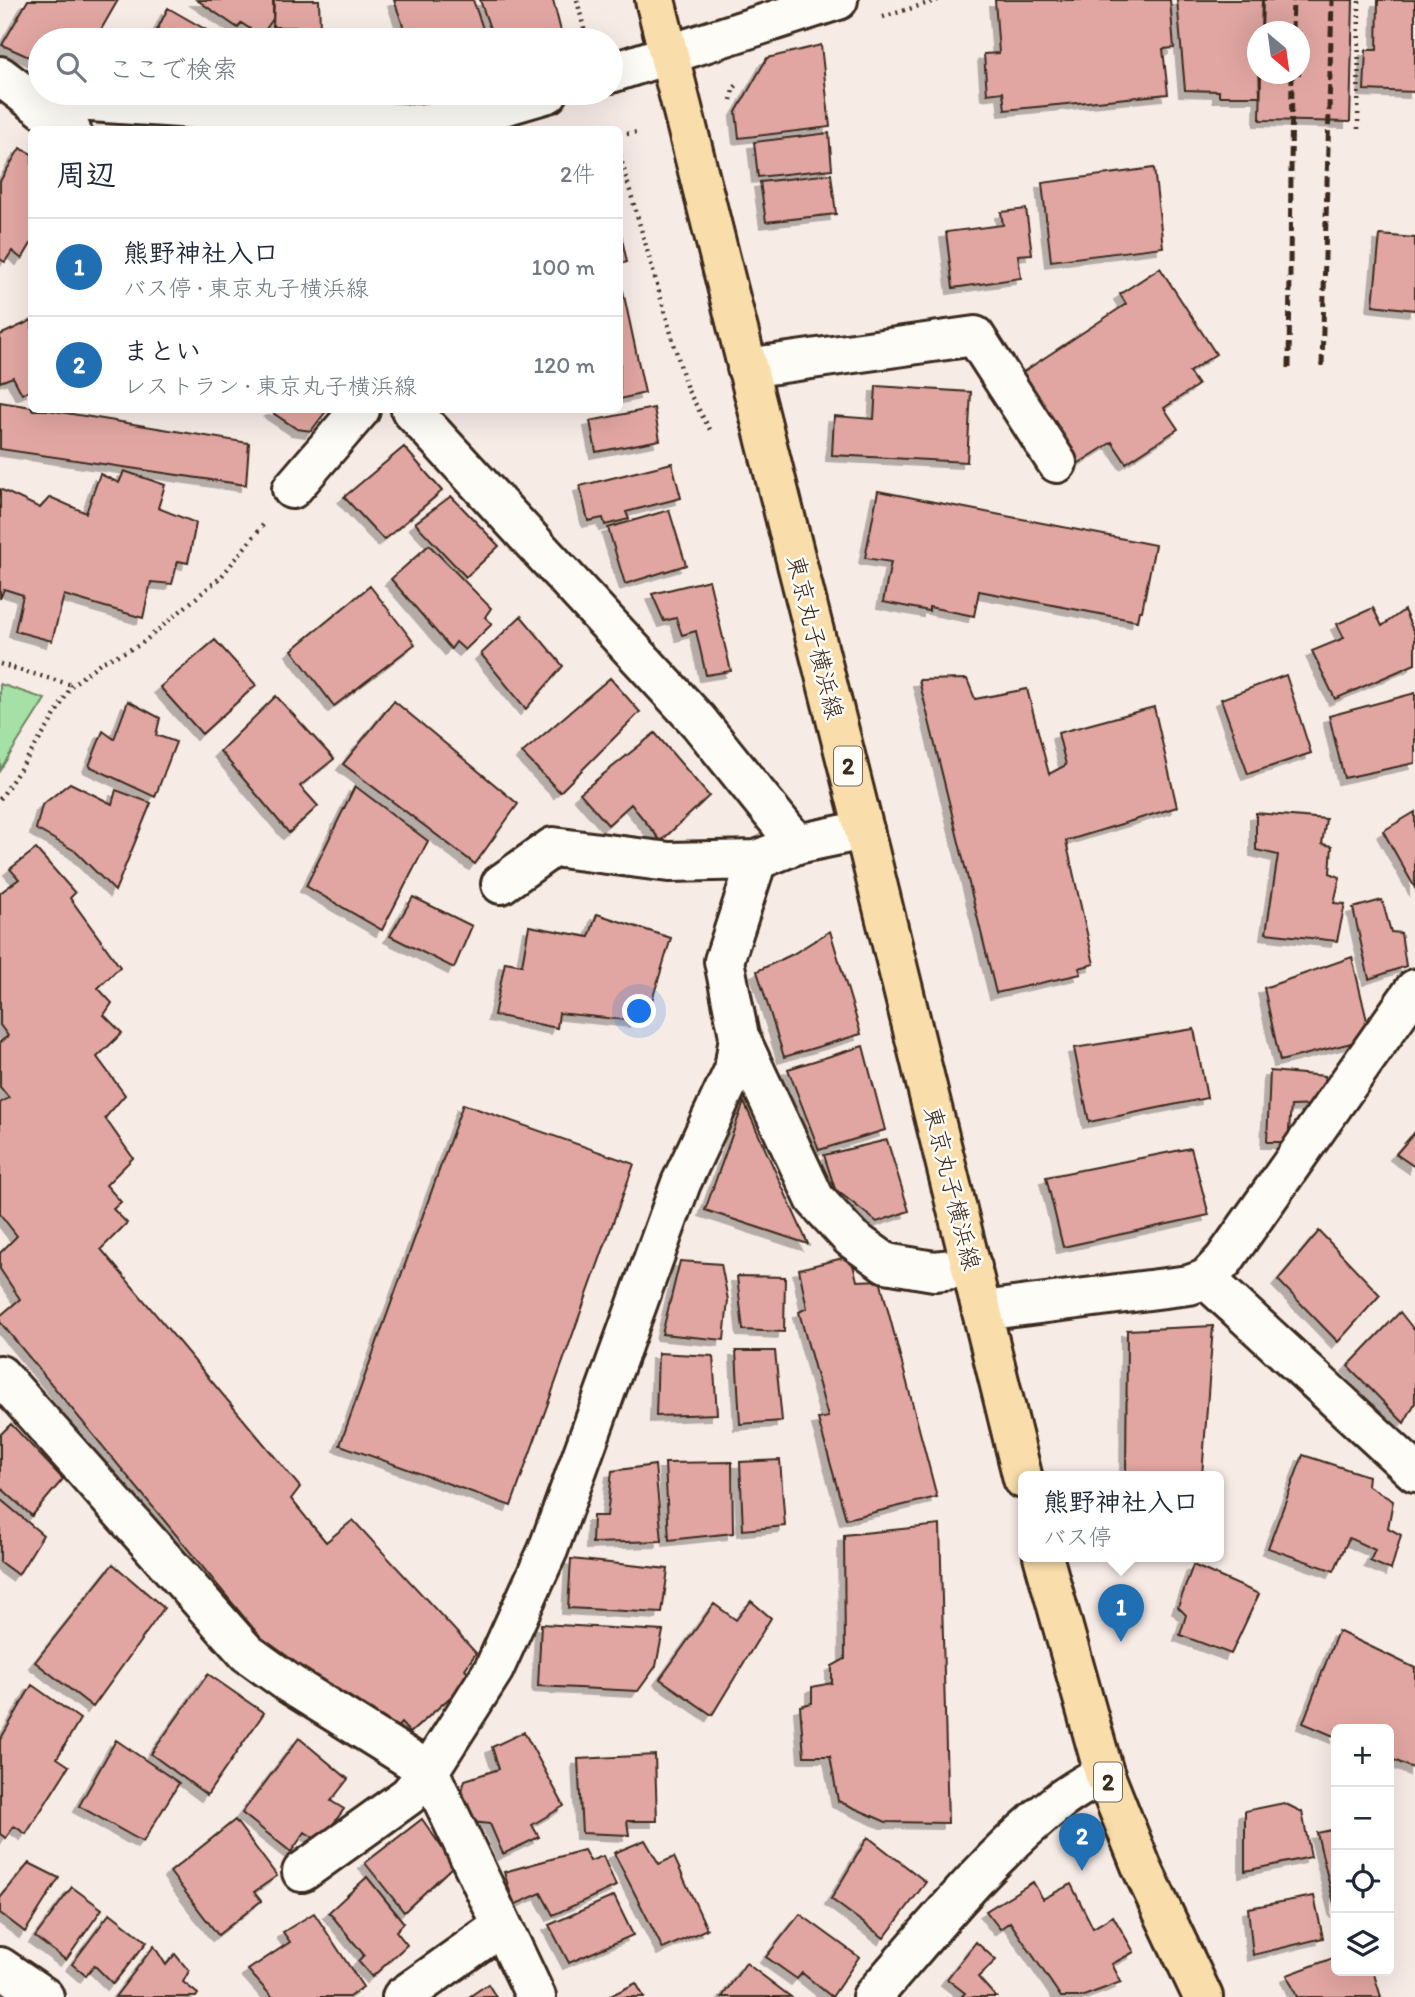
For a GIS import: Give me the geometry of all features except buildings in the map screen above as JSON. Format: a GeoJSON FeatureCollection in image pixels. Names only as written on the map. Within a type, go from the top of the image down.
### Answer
{"type":"FeatureCollection","features":[{"type":"Feature","properties":{"kind":"main road","name":"東京丸子横浜線"},"geometry":{"type":"LineString","coordinates":[[655,0],[864,830],[1021,1471]]}},
{"type":"Feature","properties":{"kind":"main road","name":"2"},"geometry":{"type":"LineString","coordinates":[[1045,1562],[1104,1773],[1142,1868],[1203,1997]]}},
{"type":"Feature","properties":{"kind":"street"},"geometry":{"type":"LineString","coordinates":[[623,69],[838,0]]}},
{"type":"Feature","properties":{"kind":"street"},"geometry":{"type":"LineString","coordinates":[[0,76],[28,96]]}},
{"type":"Feature","properties":{"kind":"street"},"geometry":{"type":"LineString","coordinates":[[40,105],[66,126]]}},
{"type":"Feature","properties":{"kind":"street"},"geometry":{"type":"LineString","coordinates":[[135,105],[417,124],[466,117],[507,105]]}},
{"type":"Feature","properties":{"kind":"street"},"geometry":{"type":"LineString","coordinates":[[747,368],[975,336],[1057,463]]}},
{"type":"Feature","properties":{"kind":"street"},"geometry":{"type":"LineString","coordinates":[[292,489],[357,413]]}},
{"type":"Feature","properties":{"kind":"street"},"geometry":{"type":"LineString","coordinates":[[414,413],[698,721],[797,844]]}},
{"type":"Feature","properties":{"kind":"street"},"geometry":{"type":"LineString","coordinates":[[502,884],[553,847],[669,862],[757,860],[797,844],[864,830]]}},
{"type":"Feature","properties":{"kind":"street"},"geometry":{"type":"LineString","coordinates":[[757,860],[724,961],[739,1036],[815,1199],[851,1238],[886,1263],[934,1271],[972,1267]]}},
{"type":"Feature","properties":{"kind":"street"},"geometry":{"type":"LineString","coordinates":[[982,1311],[1189,1285],[1206,1279],[1224,1260],[1415,989]]}},
{"type":"Feature","properties":{"kind":"street"},"geometry":{"type":"LineString","coordinates":[[302,1872],[408,1796],[429,1771],[494,1669],[548,1550],[681,1183],[734,1070],[739,1036]]}},
{"type":"Feature","properties":{"kind":"street"},"geometry":{"type":"LineString","coordinates":[[1206,1279],[1415,1472]]}},
{"type":"Feature","properties":{"kind":"street"},"geometry":{"type":"LineString","coordinates":[[2,1382],[247,1653],[290,1684],[429,1771],[536,1997]]}},
{"type":"Feature","properties":{"kind":"street"},"geometry":{"type":"LineString","coordinates":[[872,1997],[976,1879],[1028,1827],[1061,1800],[1104,1773]]}},
{"type":"Feature","properties":{"kind":"street"},"geometry":{"type":"LineString","coordinates":[[402,1997],[502,1926]]}},
{"type":"Feature","properties":{"kind":"street"},"geometry":{"type":"LineString","coordinates":[[0,1967],[44,1997]]}},
{"type":"Feature","properties":{"kind":"path"},"geometry":{"type":"LineString","coordinates":[[577,0],[584,28]]}},
{"type":"Feature","properties":{"kind":"path"},"geometry":{"type":"LineString","coordinates":[[873,20],[939,0]]}},
{"type":"Feature","properties":{"kind":"path"},"geometry":{"type":"LineString","coordinates":[[1358,129],[1359,0]]}},
{"type":"Feature","properties":{"kind":"path"},"geometry":{"type":"LineString","coordinates":[[729,107],[733,89],[742,80]]}},
{"type":"Feature","properties":{"kind":"path"},"geometry":{"type":"LineString","coordinates":[[0,800],[72,685],[100,663],[139,645],[221,577],[292,489]]}},
{"type":"Feature","properties":{"kind":"path"},"geometry":{"type":"LineString","coordinates":[[0,664],[72,685]]}},
{"type":"Feature","properties":{"kind":"green space"},"geometry":{"type":"Polygon","coordinates":[[[0,684],[45,699],[0,770],[0,684]]]}},
{"type":"Feature","properties":{"kind":"railway"},"geometry":{"type":"LineString","coordinates":[[1292,21],[1293,0]]}},
{"type":"Feature","properties":{"kind":"railway"},"geometry":{"type":"LineString","coordinates":[[1322,366],[1332,0]]}},
{"type":"Feature","properties":{"kind":"railway"},"geometry":{"type":"LineString","coordinates":[[1289,368],[1292,84]]}},
{"type":"Feature","properties":{"kind":"place","name":"熊野神社入口"},"geometry":{"type":"Point","coordinates":[1121,1642]}},
{"type":"Feature","properties":{"kind":"place","name":"まとい"},"geometry":{"type":"Point","coordinates":[1082,1871]}}]}
